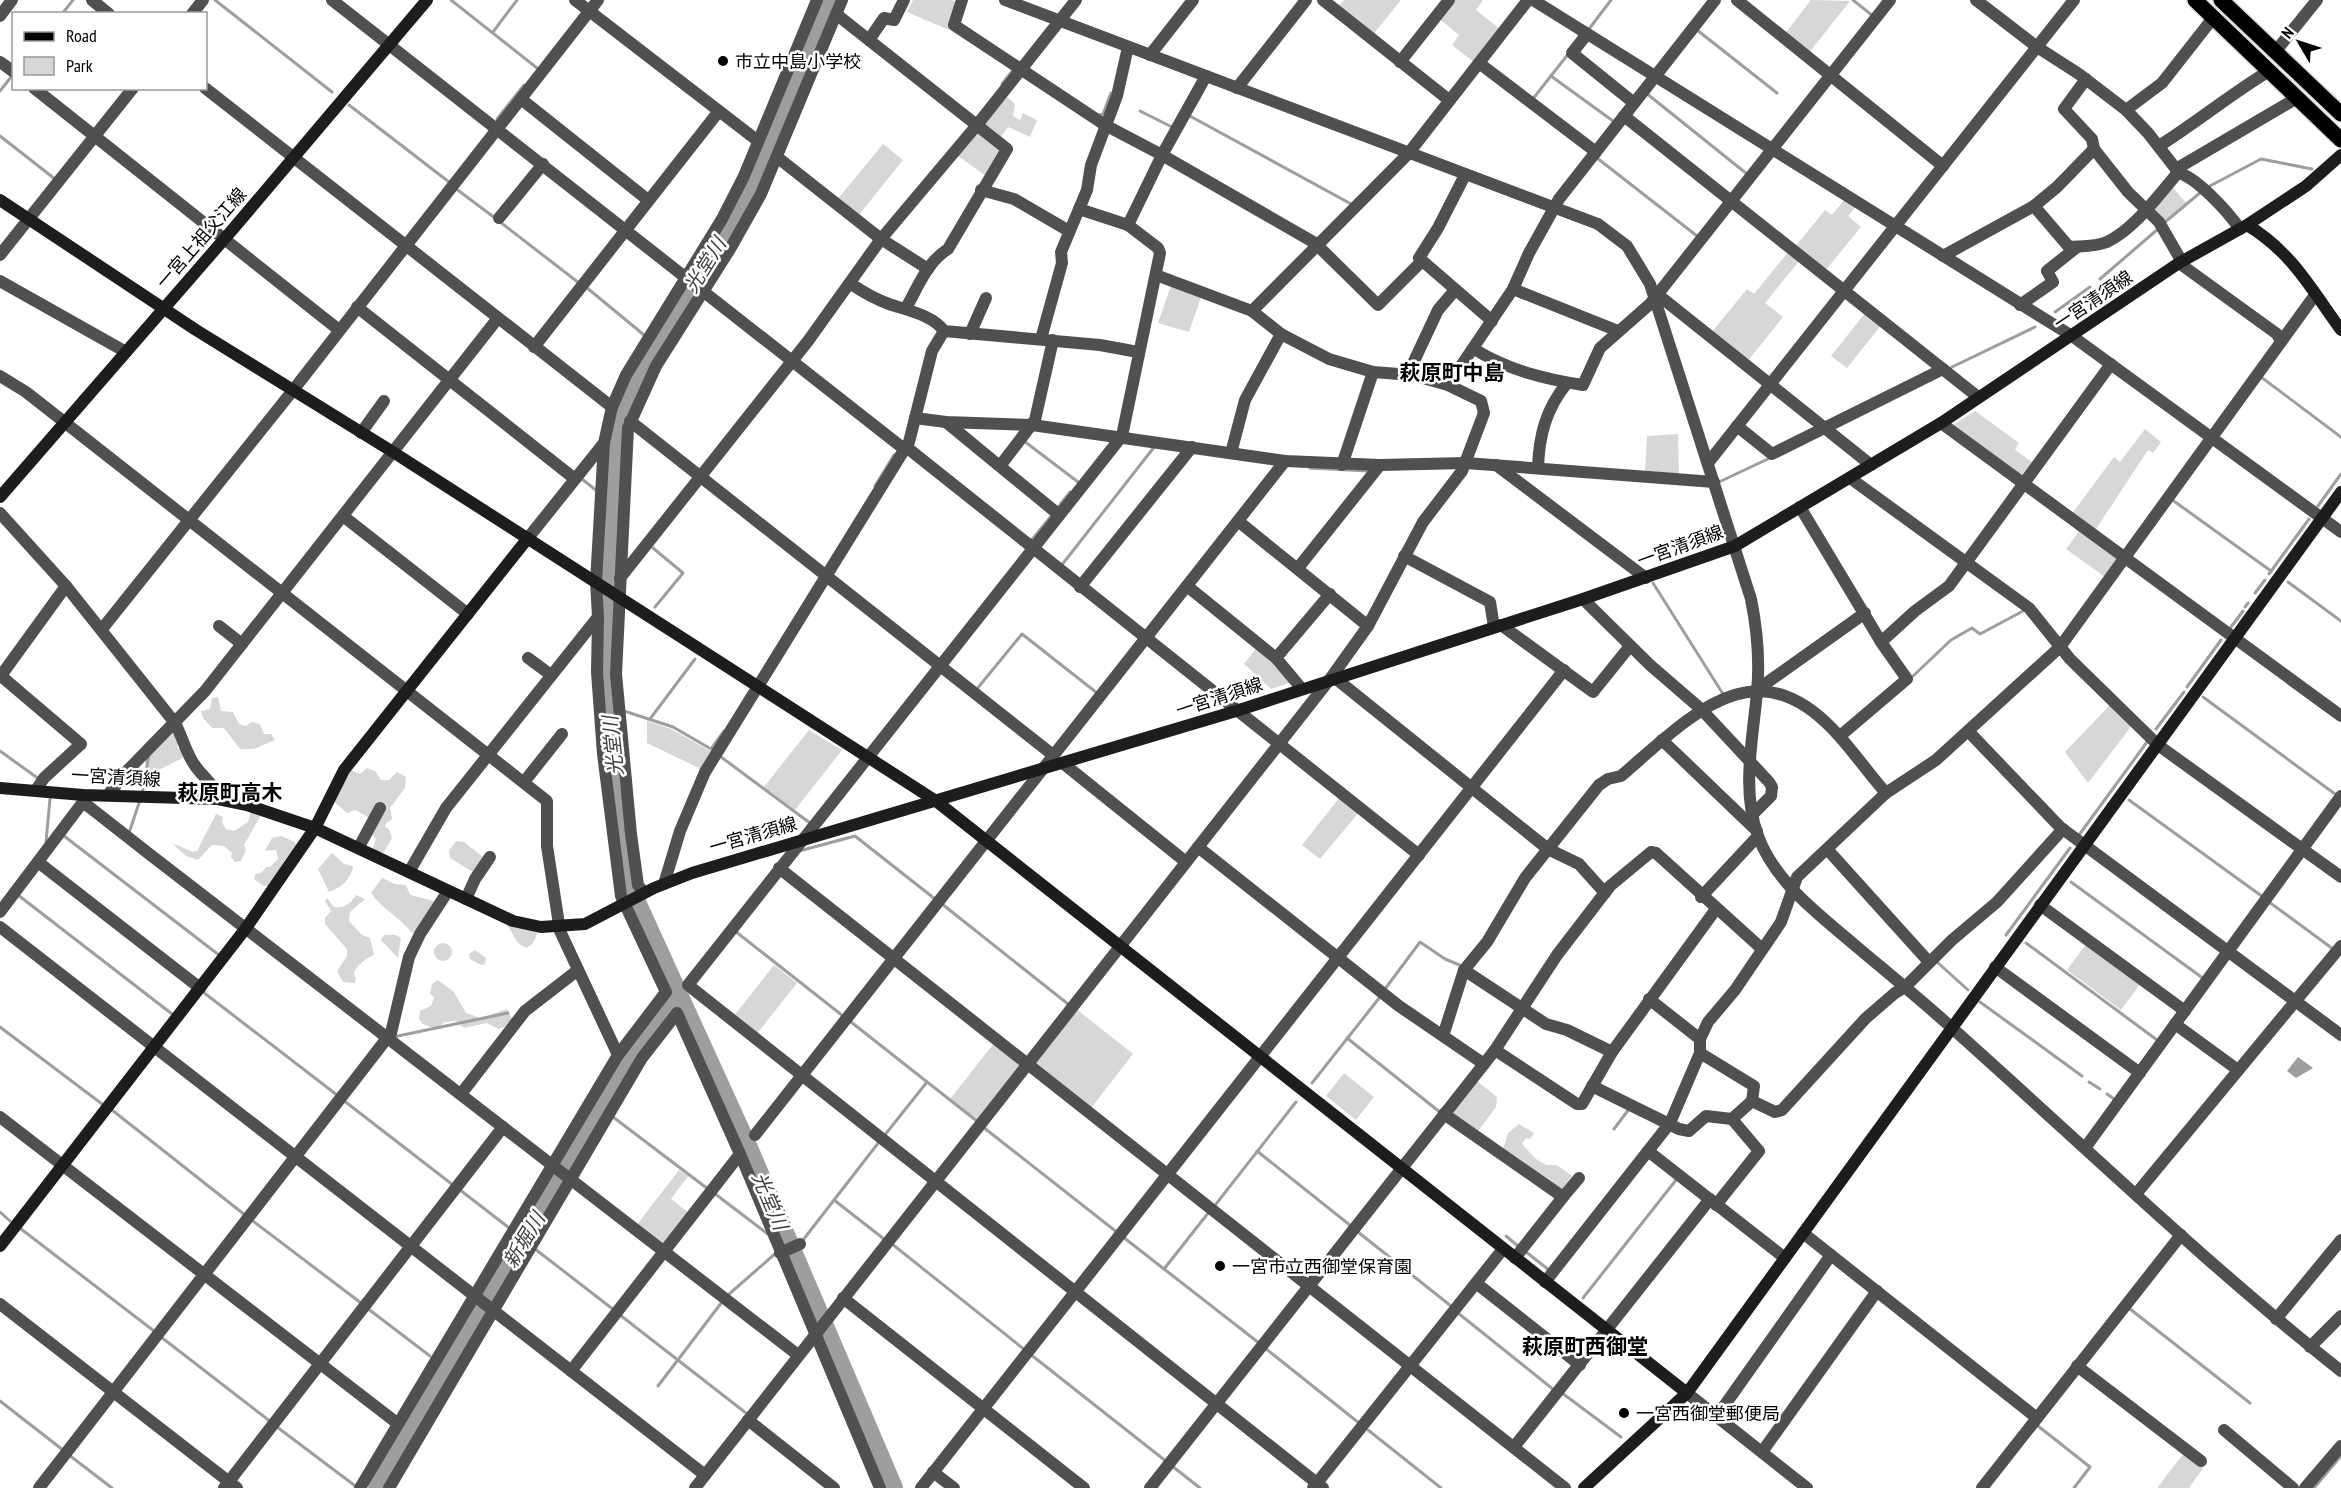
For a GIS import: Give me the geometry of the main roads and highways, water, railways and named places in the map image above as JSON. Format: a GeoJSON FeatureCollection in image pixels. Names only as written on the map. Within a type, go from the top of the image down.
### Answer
{"type":"FeatureCollection","features":[{"type":"Feature","properties":{"kind":"main road"},"geometry":{"type":"LineString","coordinates":[[2195,0],[2341,140]]}},
{"type":"Feature","properties":{"kind":"main road"},"geometry":{"type":"LineString","coordinates":[[2221,0],[2341,114]]}},
{"type":"Feature","properties":{"kind":"waterway"},"geometry":{"type":"LineString","coordinates":[[64,12],[73,0]]}},
{"type":"Feature","properties":{"kind":"waterway"},"geometry":{"type":"LineString","coordinates":[[215,0],[332,92]]}},
{"type":"Feature","properties":{"kind":"waterway"},"geometry":{"type":"LineString","coordinates":[[451,0],[537,68]]}},
{"type":"Feature","properties":{"kind":"waterway"},"geometry":{"type":"LineString","coordinates":[[493,32],[517,0]]}},
{"type":"Feature","properties":{"kind":"waterway","name":"光堂川"},"geometry":{"type":"LineString","coordinates":[[831,0],[745,202],[701,277],[667,325],[639,375],[618,426],[606,622],[609,712],[630,889],[748,1148],[893,1488]]}},
{"type":"Feature","properties":{"kind":"waterway"},"geometry":{"type":"LineString","coordinates":[[1589,29],[1611,0]]}},
{"type":"Feature","properties":{"kind":"waterway"},"geometry":{"type":"LineString","coordinates":[[1853,0],[1873,16]]}},
{"type":"Feature","properties":{"kind":"waterway"},"geometry":{"type":"LineString","coordinates":[[1697,30],[1777,93]]}},
{"type":"Feature","properties":{"kind":"waterway"},"geometry":{"type":"LineString","coordinates":[[1532,100],[1569,53]]}},
{"type":"Feature","properties":{"kind":"waterway"},"geometry":{"type":"LineString","coordinates":[[1002,84],[1013,70]]}},
{"type":"Feature","properties":{"kind":"waterway"},"geometry":{"type":"LineString","coordinates":[[1551,76],[1613,121]]}},
{"type":"Feature","properties":{"kind":"waterway"},"geometry":{"type":"LineString","coordinates":[[0,91],[11,77]]}},
{"type":"Feature","properties":{"kind":"waterway"},"geometry":{"type":"LineString","coordinates":[[497,119],[524,85]]}},
{"type":"Feature","properties":{"kind":"waterway"},"geometry":{"type":"LineString","coordinates":[[1098,115],[1103,114],[1111,93]]}},
{"type":"Feature","properties":{"kind":"waterway"},"geometry":{"type":"LineString","coordinates":[[1646,93],[1747,174]]}},
{"type":"Feature","properties":{"kind":"waterway"},"geometry":{"type":"LineString","coordinates":[[349,105],[449,182]]}},
{"type":"Feature","properties":{"kind":"waterway"},"geometry":{"type":"LineString","coordinates":[[1140,111],[1172,127]]}},
{"type":"Feature","properties":{"kind":"waterway"},"geometry":{"type":"LineString","coordinates":[[1188,115],[1353,205]]}},
{"type":"Feature","properties":{"kind":"waterway"},"geometry":{"type":"LineString","coordinates":[[0,136],[55,179]]}},
{"type":"Feature","properties":{"kind":"waterway"},"geometry":{"type":"LineString","coordinates":[[1597,158],[1697,236]]}},
{"type":"Feature","properties":{"kind":"waterway"},"geometry":{"type":"LineString","coordinates":[[2208,187],[2261,159],[2312,169]]}},
{"type":"Feature","properties":{"kind":"waterway"},"geometry":{"type":"LineString","coordinates":[[455,188],[495,218]]}},
{"type":"Feature","properties":{"kind":"waterway"},"geometry":{"type":"LineString","coordinates":[[2164,223],[2201,192]]}},
{"type":"Feature","properties":{"kind":"waterway"},"geometry":{"type":"LineString","coordinates":[[500,222],[579,283]]}},
{"type":"Feature","properties":{"kind":"waterway"},"geometry":{"type":"LineString","coordinates":[[2100,279],[2158,229]]}},
{"type":"Feature","properties":{"kind":"waterway"},"geometry":{"type":"LineString","coordinates":[[586,287],[644,335]]}},
{"type":"Feature","properties":{"kind":"waterway"},"geometry":{"type":"LineString","coordinates":[[2055,312],[2090,287]]}},
{"type":"Feature","properties":{"kind":"waterway"},"geometry":{"type":"LineString","coordinates":[[1950,368],[2035,327]]}},
{"type":"Feature","properties":{"kind":"waterway"},"geometry":{"type":"LineString","coordinates":[[2261,377],[2341,437]]}},
{"type":"Feature","properties":{"kind":"waterway"},"geometry":{"type":"LineString","coordinates":[[1024,441],[1078,482]]}},
{"type":"Feature","properties":{"kind":"waterway"},"geometry":{"type":"LineString","coordinates":[[1061,566],[1155,446]]}},
{"type":"Feature","properties":{"kind":"waterway"},"geometry":{"type":"LineString","coordinates":[[875,486],[894,455]]}},
{"type":"Feature","properties":{"kind":"waterway"},"geometry":{"type":"LineString","coordinates":[[1719,482],[1772,457]]}},
{"type":"Feature","properties":{"kind":"waterway"},"geometry":{"type":"LineString","coordinates":[[1310,468],[1368,471]]}},
{"type":"Feature","properties":{"kind":"waterway"},"geometry":{"type":"LineString","coordinates":[[2318,506],[2341,474]]}},
{"type":"Feature","properties":{"kind":"waterway"},"geometry":{"type":"LineString","coordinates":[[582,479],[597,491]]}},
{"type":"Feature","properties":{"kind":"waterway"},"geometry":{"type":"LineString","coordinates":[[1059,506],[1070,492]]}},
{"type":"Feature","properties":{"kind":"waterway"},"geometry":{"type":"LineString","coordinates":[[606,498],[611,502]]}},
{"type":"Feature","properties":{"kind":"waterway"},"geometry":{"type":"LineString","coordinates":[[2171,499],[2271,571]]}},
{"type":"Feature","properties":{"kind":"waterway"},"geometry":{"type":"LineString","coordinates":[[1030,542],[1052,515]]}},
{"type":"Feature","properties":{"kind":"waterway"},"geometry":{"type":"LineString","coordinates":[[2269,574],[2309,519]]}},
{"type":"Feature","properties":{"kind":"waterway"},"geometry":{"type":"LineString","coordinates":[[653,548],[683,573],[655,607]]}},
{"type":"Feature","properties":{"kind":"waterway"},"geometry":{"type":"LineString","coordinates":[[2255,593],[2265,580]]}},
{"type":"Feature","properties":{"kind":"waterway"},"geometry":{"type":"LineString","coordinates":[[2288,582],[2341,621]]}},
{"type":"Feature","properties":{"kind":"waterway"},"geometry":{"type":"LineString","coordinates":[[1653,583],[1723,694]]}},
{"type":"Feature","properties":{"kind":"waterway"},"geometry":{"type":"LineString","coordinates":[[2245,607],[2248,603]]}},
{"type":"Feature","properties":{"kind":"waterway"},"geometry":{"type":"LineString","coordinates":[[1912,677],[1951,640],[1972,628],[1980,634],[2025,610]]}},
{"type":"Feature","properties":{"kind":"waterway"},"geometry":{"type":"LineString","coordinates":[[2231,627],[2243,611]]}},
{"type":"Feature","properties":{"kind":"waterway"},"geometry":{"type":"LineString","coordinates":[[976,690],[1022,634],[1097,693]]}},
{"type":"Feature","properties":{"kind":"waterway"},"geometry":{"type":"LineString","coordinates":[[2187,687],[2221,640]]}},
{"type":"Feature","properties":{"kind":"waterway"},"geometry":{"type":"LineString","coordinates":[[650,719],[695,659]]}},
{"type":"Feature","properties":{"kind":"waterway"},"geometry":{"type":"LineString","coordinates":[[2156,729],[2184,692]]}},
{"type":"Feature","properties":{"kind":"waterway"},"geometry":{"type":"LineString","coordinates":[[2203,697],[2335,794]]}},
{"type":"Feature","properties":{"kind":"waterway"},"geometry":{"type":"LineString","coordinates":[[624,711],[673,727],[711,749],[724,731]]}},
{"type":"Feature","properties":{"kind":"waterway"},"geometry":{"type":"LineString","coordinates":[[2079,835],[2147,742]]}},
{"type":"Feature","properties":{"kind":"waterway"},"geometry":{"type":"LineString","coordinates":[[0,751],[39,779]]}},
{"type":"Feature","properties":{"kind":"waterway"},"geometry":{"type":"LineString","coordinates":[[142,794],[149,754]]}},
{"type":"Feature","properties":{"kind":"waterway"},"geometry":{"type":"LineString","coordinates":[[721,757],[810,823]]}},
{"type":"Feature","properties":{"kind":"waterway"},"geometry":{"type":"LineString","coordinates":[[46,842],[50,799]]}},
{"type":"Feature","properties":{"kind":"waterway"},"geometry":{"type":"LineString","coordinates":[[129,833],[140,800]]}},
{"type":"Feature","properties":{"kind":"waterway"},"geometry":{"type":"LineString","coordinates":[[2129,800],[2263,897]]}},
{"type":"Feature","properties":{"kind":"waterway"},"geometry":{"type":"LineString","coordinates":[[64,836],[219,955]]}},
{"type":"Feature","properties":{"kind":"waterway"},"geometry":{"type":"LineString","coordinates":[[799,851],[855,836],[935,899]]}},
{"type":"Feature","properties":{"kind":"waterway"},"geometry":{"type":"LineString","coordinates":[[2006,935],[2070,848]]}},
{"type":"Feature","properties":{"kind":"waterway"},"geometry":{"type":"LineString","coordinates":[[2071,882],[2204,979]]}},
{"type":"Feature","properties":{"kind":"waterway"},"geometry":{"type":"LineString","coordinates":[[18,895],[172,1014]]}},
{"type":"Feature","properties":{"kind":"waterway"},"geometry":{"type":"LineString","coordinates":[[2269,902],[2333,949]]}},
{"type":"Feature","properties":{"kind":"waterway"},"geometry":{"type":"LineString","coordinates":[[942,904],[1068,1004]]}},
{"type":"Feature","properties":{"kind":"waterway"},"geometry":{"type":"LineString","coordinates":[[735,931],[843,1016]]}},
{"type":"Feature","properties":{"kind":"waterway"},"geometry":{"type":"LineString","coordinates":[[1385,989],[1420,942],[1445,959],[1462,966]]}},
{"type":"Feature","properties":{"kind":"waterway"},"geometry":{"type":"LineString","coordinates":[[2026,943],[2157,1040]]}},
{"type":"Feature","properties":{"kind":"waterway"},"geometry":{"type":"LineString","coordinates":[[1936,961],[1968,990]]}},
{"type":"Feature","properties":{"kind":"waterway"},"geometry":{"type":"LineString","coordinates":[[203,992],[337,1095]]}},
{"type":"Feature","properties":{"kind":"waterway"},"geometry":{"type":"LineString","coordinates":[[1312,1083],[1380,997]]}},
{"type":"Feature","properties":{"kind":"waterway","name":"新堀川"},"geometry":{"type":"LineString","coordinates":[[378,1488],[451,1360],[642,1042],[679,998]]}},
{"type":"Feature","properties":{"kind":"waterway"},"geometry":{"type":"LineString","coordinates":[[1980,1002],[2082,1076]]}},
{"type":"Feature","properties":{"kind":"waterway"},"geometry":{"type":"LineString","coordinates":[[393,1037],[508,1013]]}},
{"type":"Feature","properties":{"kind":"waterway"},"geometry":{"type":"LineString","coordinates":[[851,1022],[978,1122]]}},
{"type":"Feature","properties":{"kind":"waterway"},"geometry":{"type":"LineString","coordinates":[[0,1027],[102,1104]]}},
{"type":"Feature","properties":{"kind":"waterway"},"geometry":{"type":"LineString","coordinates":[[1347,1038],[1441,1113]]}},
{"type":"Feature","properties":{"kind":"waterway"},"geometry":{"type":"LineString","coordinates":[[884,1136],[927,1082]]}},
{"type":"Feature","properties":{"kind":"waterway"},"geometry":{"type":"LineString","coordinates":[[2089,1082],[2100,1089]]}},
{"type":"Feature","properties":{"kind":"waterway"},"geometry":{"type":"LineString","coordinates":[[2107,1094],[2114,1099]]}},
{"type":"Feature","properties":{"kind":"waterway"},"geometry":{"type":"LineString","coordinates":[[343,1100],[453,1185]]}},
{"type":"Feature","properties":{"kind":"waterway"},"geometry":{"type":"LineString","coordinates":[[1216,1204],[1296,1102]]}},
{"type":"Feature","properties":{"kind":"waterway"},"geometry":{"type":"LineString","coordinates":[[1614,1129],[1629,1109]]}},
{"type":"Feature","properties":{"kind":"waterway"},"geometry":{"type":"LineString","coordinates":[[112,1110],[245,1215]]}},
{"type":"Feature","properties":{"kind":"waterway"},"geometry":{"type":"LineString","coordinates":[[613,1117],[708,1189]]}},
{"type":"Feature","properties":{"kind":"waterway"},"geometry":{"type":"LineString","coordinates":[[983,1127],[1118,1233]]}},
{"type":"Feature","properties":{"kind":"waterway"},"geometry":{"type":"LineString","coordinates":[[803,1240],[879,1142]]}},
{"type":"Feature","properties":{"kind":"waterway"},"geometry":{"type":"LineString","coordinates":[[1257,1151],[1351,1226]]}},
{"type":"Feature","properties":{"kind":"waterway"},"geometry":{"type":"LineString","coordinates":[[1583,1298],[1676,1180]]}},
{"type":"Feature","properties":{"kind":"waterway"},"geometry":{"type":"LineString","coordinates":[[460,1190],[508,1227]]}},
{"type":"Feature","properties":{"kind":"waterway"},"geometry":{"type":"LineString","coordinates":[[714,1193],[769,1235]]}},
{"type":"Feature","properties":{"kind":"waterway"},"geometry":{"type":"LineString","coordinates":[[834,1200],[884,1239]]}},
{"type":"Feature","properties":{"kind":"waterway"},"geometry":{"type":"LineString","coordinates":[[0,1212],[10,1221]]}},
{"type":"Feature","properties":{"kind":"waterway"},"geometry":{"type":"LineString","coordinates":[[1164,1269],[1209,1212]]}},
{"type":"Feature","properties":{"kind":"waterway"},"geometry":{"type":"LineString","coordinates":[[253,1221],[361,1303]]}},
{"type":"Feature","properties":{"kind":"waterway"},"geometry":{"type":"LineString","coordinates":[[21,1229],[154,1331]]}},
{"type":"Feature","properties":{"kind":"waterway"},"geometry":{"type":"LineString","coordinates":[[1358,1232],[1451,1306]]}},
{"type":"Feature","properties":{"kind":"waterway","name":"新堀川"},"geometry":{"type":"LineString","coordinates":[[519,1235],[523,1238]]}},
{"type":"Feature","properties":{"kind":"waterway"},"geometry":{"type":"LineString","coordinates":[[1506,1236],[1518,1246]]}},
{"type":"Feature","properties":{"kind":"waterway"},"geometry":{"type":"LineString","coordinates":[[1123,1237],[1259,1343]]}},
{"type":"Feature","properties":{"kind":"waterway"},"geometry":{"type":"LineString","coordinates":[[892,1244],[1025,1350]]}},
{"type":"Feature","properties":{"kind":"waterway"},"geometry":{"type":"LineString","coordinates":[[535,1249],[614,1310]]}},
{"type":"Feature","properties":{"kind":"waterway"},"geometry":{"type":"LineString","coordinates":[[1526,1252],[1549,1270]]}},
{"type":"Feature","properties":{"kind":"waterway"},"geometry":{"type":"LineString","coordinates":[[728,1295],[776,1253]]}},
{"type":"Feature","properties":{"kind":"waterway"},"geometry":{"type":"LineString","coordinates":[[658,1386],[722,1302]]}},
{"type":"Feature","properties":{"kind":"waterway"},"geometry":{"type":"LineString","coordinates":[[367,1308],[430,1356]]}},
{"type":"Feature","properties":{"kind":"waterway"},"geometry":{"type":"LineString","coordinates":[[2130,1309],[2250,1403]]}},
{"type":"Feature","properties":{"kind":"waterway"},"geometry":{"type":"LineString","coordinates":[[1458,1313],[1554,1390]]}},
{"type":"Feature","properties":{"kind":"waterway"},"geometry":{"type":"LineString","coordinates":[[620,1315],[746,1413]]}},
{"type":"Feature","properties":{"kind":"waterway"},"geometry":{"type":"LineString","coordinates":[[161,1337],[271,1422]]}},
{"type":"Feature","properties":{"kind":"waterway"},"geometry":{"type":"LineString","coordinates":[[1265,1348],[1359,1423]]}},
{"type":"Feature","properties":{"kind":"waterway"},"geometry":{"type":"LineString","coordinates":[[1030,1354],[1167,1462]]}},
{"type":"Feature","properties":{"kind":"waterway","name":"新堀川"},"geometry":{"type":"LineString","coordinates":[[442,1364],[446,1368]]}},
{"type":"Feature","properties":{"kind":"waterway"},"geometry":{"type":"LineString","coordinates":[[1562,1393],[1621,1437]]}},
{"type":"Feature","properties":{"kind":"waterway"},"geometry":{"type":"LineString","coordinates":[[0,1401],[63,1450]]}},
{"type":"Feature","properties":{"kind":"waterway"},"geometry":{"type":"LineString","coordinates":[[2038,1426],[2090,1467],[2074,1488]]}},
{"type":"Feature","properties":{"kind":"waterway"},"geometry":{"type":"LineString","coordinates":[[277,1427],[354,1485]]}},
{"type":"Feature","properties":{"kind":"waterway"},"geometry":{"type":"LineString","coordinates":[[1368,1430],[1441,1488]]}},
{"type":"Feature","properties":{"kind":"waterway"},"geometry":{"type":"LineString","coordinates":[[69,1455],[112,1488]]}},
{"type":"Feature","properties":{"kind":"waterway"},"geometry":{"type":"LineString","coordinates":[[2314,1488],[2341,1456]]}},
{"type":"Feature","properties":{"kind":"waterway"},"geometry":{"type":"LineString","coordinates":[[1172,1466],[1200,1488]]}},
{"type":"Feature","properties":{"kind":"place","name":"市立中島小学校"},"geometry":{"type":"Point","coordinates":[723,61]}},
{"type":"Feature","properties":{"kind":"place","name":"一宮市立西御堂保育園"},"geometry":{"type":"Point","coordinates":[1220,1266]}},
{"type":"Feature","properties":{"kind":"place","name":"一宮西御堂郵便局"},"geometry":{"type":"Point","coordinates":[1624,1413]}},
{"type":"Feature","properties":{"kind":"district","name":"萩原町中島"},"geometry":{"type":"Point","coordinates":[1452,372]}},
{"type":"Feature","properties":{"kind":"district","name":"萩原町高木"},"geometry":{"type":"Point","coordinates":[230,792]}},
{"type":"Feature","properties":{"kind":"district","name":"萩原町西御堂"},"geometry":{"type":"Point","coordinates":[1585,1346]}}]}
